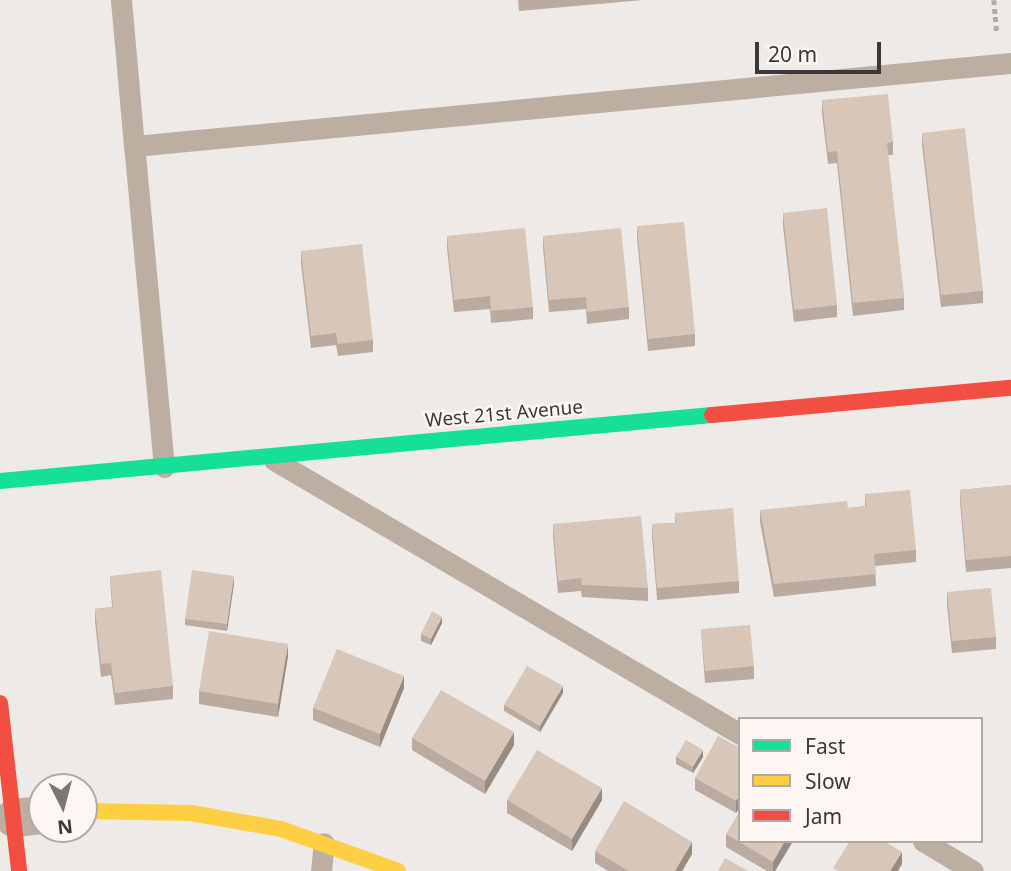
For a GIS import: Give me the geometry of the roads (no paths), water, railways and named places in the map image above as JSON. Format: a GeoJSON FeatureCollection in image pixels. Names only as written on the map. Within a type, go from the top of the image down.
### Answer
{"type":"FeatureCollection","features":[{"type":"Feature","properties":{"kind":"street","name":"West 21st Avenue"},"geometry":{"type":"LineString","coordinates":[[0,481],[1011,388]]}},
{"type":"Feature","properties":{"kind":"street"},"geometry":{"type":"LineString","coordinates":[[0,704],[28,816],[19,871]]}},
{"type":"Feature","properties":{"kind":"street"},"geometry":{"type":"LineString","coordinates":[[98,811],[191,813],[324,843],[398,871]]}},
{"type":"Feature","properties":{"kind":"lane"},"geometry":{"type":"LineString","coordinates":[[121,0],[164,467]]}},
{"type":"Feature","properties":{"kind":"lane"},"geometry":{"type":"LineString","coordinates":[[134,146],[1011,63]]}},
{"type":"Feature","properties":{"kind":"lane"},"geometry":{"type":"LineString","coordinates":[[269,457],[738,733]]}},
{"type":"Feature","properties":{"kind":"lane"},"geometry":{"type":"LineString","coordinates":[[321,871],[324,843]]}},
{"type":"Feature","properties":{"kind":"lane"},"geometry":{"type":"LineString","coordinates":[[926,843],[974,871]]}}]}
